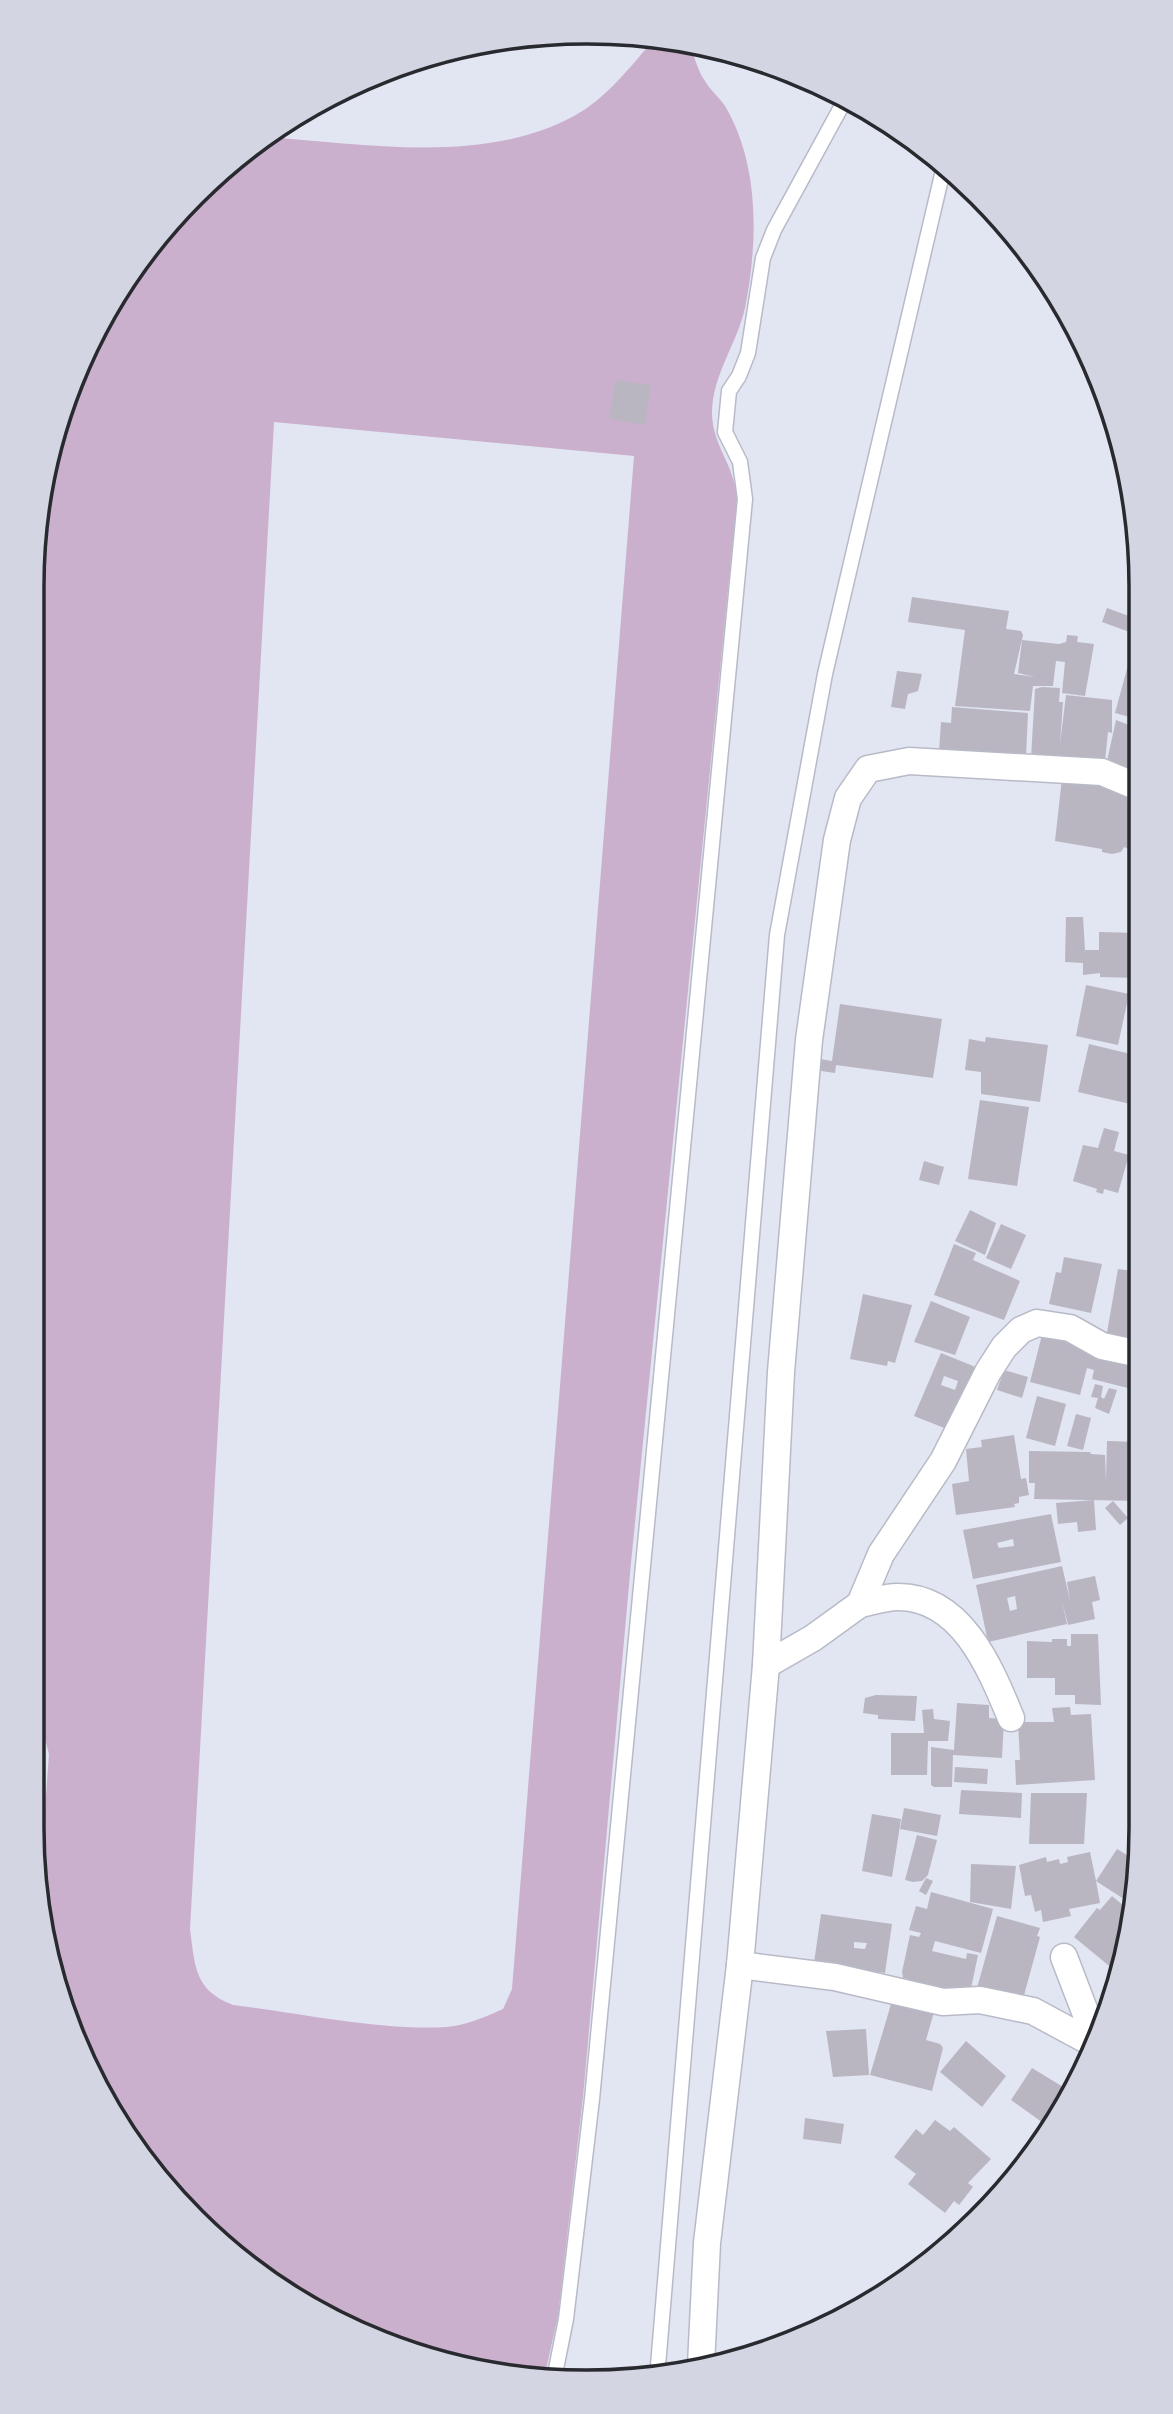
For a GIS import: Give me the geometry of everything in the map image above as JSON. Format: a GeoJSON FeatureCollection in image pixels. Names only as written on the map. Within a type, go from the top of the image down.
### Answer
{"type":"FeatureCollection","features":[{"type":"Feature","properties":{"kind":"street"},"geometry":{"type":"LineString","coordinates":[[701,2358],[707,2243],[740,1965],[766,1665],[781,1372],[809,1040],[837,840],[848,798],[868,769],[909,761],[1102,772],[1129,783]]}},
{"type":"Feature","properties":{"kind":"street"},"geometry":{"type":"LineString","coordinates":[[860,1604],[881,1554],[943,1461],[988,1372],[1004,1348],[1021,1331],[1037,1323],[1070,1328],[1102,1346],[1129,1352]]}},
{"type":"Feature","properties":{"kind":"street"},"geometry":{"type":"LineString","coordinates":[[766,1665],[813,1638],[860,1604],[898,1597],[942,1606],[968,1633],[1011,1718]]}},
{"type":"Feature","properties":{"kind":"street"},"geometry":{"type":"LineString","coordinates":[[1064,1957],[1091,2027]]}},
{"type":"Feature","properties":{"kind":"street"},"geometry":{"type":"LineString","coordinates":[[740,1965],[835,1977],[943,2002],[980,2000],[1033,2011],[1086,2039]]}},
{"type":"Feature","properties":{"kind":"lane"},"geometry":{"type":"LineString","coordinates":[[556,2369],[566,2319],[592,2099],[745,499],[740,461],[725,432],[726,408],[729,391],[740,376],[748,353],[763,258],[774,230],[841,107]]}},
{"type":"Feature","properties":{"kind":"lane"},"geometry":{"type":"LineString","coordinates":[[658,2366],[777,935],[825,674],[942,176]]}},
{"type":"Feature","properties":{"kind":"shaded area"},"geometry":{"type":"Polygon","coordinates":[[[647,47],[693,54],[702,77],[725,106],[745,153],[754,231],[745,308],[720,373],[713,400],[713,426],[732,475],[737,499],[631,1563],[583,2097],[558,2316],[546,2369],[516,2366],[446,2352],[379,2329],[315,2298],[285,2279],[229,2236],[178,2185],[135,2129],[116,2099],[85,2035],[62,1968],[48,1898],[44,1828],[49,1754],[44,1736],[45,559],[48,514],[62,446],[85,379],[100,346],[116,315],[156,256],[178,229],[229,178],[281,138],[422,148],[501,141],[538,132],[586,109],[618,81],[647,47]],[[274,422],[190,1929],[196,1965],[204,1984],[220,1999],[233,2005],[368,2024],[447,2027],[469,2023],[503,2009],[512,1989],[634,456],[274,422]]]}},
{"type":"Feature","properties":{"kind":"building"},"geometry":{"type":"Polygon","coordinates":[[[615,380],[651,385],[645,425],[609,419],[615,380]]]}},
{"type":"Feature","properties":{"kind":"building"},"geometry":{"type":"Polygon","coordinates":[[[912,597],[1009,611],[1006,629],[1021,631],[1023,635],[1014,674],[1035,677],[1018,673],[1022,640],[1059,644],[1066,642],[1067,635],[1078,636],[1077,642],[1094,644],[1085,696],[1062,693],[1065,662],[1056,661],[1053,686],[1033,686],[1030,711],[955,706],[965,630],[908,622],[912,597]]]}},
{"type":"Feature","properties":{"kind":"building"},"geometry":{"type":"Polygon","coordinates":[[[1107,608],[1129,616],[1129,632],[1102,622],[1107,608]]]}},
{"type":"Feature","properties":{"kind":"building"},"geometry":{"type":"Polygon","coordinates":[[[1129,661],[1129,717],[1115,713],[1129,661]]]}},
{"type":"Feature","properties":{"kind":"building"},"geometry":{"type":"Polygon","coordinates":[[[897,671],[922,674],[918,691],[908,694],[905,709],[891,707],[897,671]]]}},
{"type":"Feature","properties":{"kind":"building"},"geometry":{"type":"Polygon","coordinates":[[[1060,688],[1059,702],[1063,702],[1060,744],[1066,695],[1112,700],[1112,733],[1108,732],[1105,761],[1031,758],[1035,689],[1060,688]]]}},
{"type":"Feature","properties":{"kind":"building"},"geometry":{"type":"Polygon","coordinates":[[[952,707],[1028,713],[1026,757],[939,751],[941,722],[951,723],[952,707]]]}},
{"type":"Feature","properties":{"kind":"building"},"geometry":{"type":"Polygon","coordinates":[[[1116,720],[1129,725],[1129,777],[1106,766],[1116,720]]]}},
{"type":"Feature","properties":{"kind":"building"},"geometry":{"type":"Polygon","coordinates":[[[1062,778],[1112,783],[1111,791],[1127,792],[1129,849],[1124,847],[1121,852],[1112,854],[1102,852],[1102,849],[1055,841],[1062,778]]]}},
{"type":"Feature","properties":{"kind":"building"},"geometry":{"type":"Polygon","coordinates":[[[1066,917],[1083,917],[1085,950],[1099,950],[1099,932],[1129,933],[1129,978],[1100,977],[1100,973],[1083,975],[1083,963],[1065,962],[1066,917]]]}},
{"type":"Feature","properties":{"kind":"building"},"geometry":{"type":"Polygon","coordinates":[[[1086,985],[1129,994],[1118,1045],[1076,1036],[1086,985]]]}},
{"type":"Feature","properties":{"kind":"building"},"geometry":{"type":"Polygon","coordinates":[[[840,1004],[942,1019],[933,1078],[836,1065],[835,1073],[814,1070],[815,1058],[832,1061],[840,1004]]]}},
{"type":"Feature","properties":{"kind":"building"},"geometry":{"type":"Polygon","coordinates":[[[986,1037],[1048,1045],[1040,1102],[981,1094],[981,1072],[965,1070],[969,1039],[985,1042],[986,1037]]]}},
{"type":"Feature","properties":{"kind":"building"},"geometry":{"type":"Polygon","coordinates":[[[1089,1044],[1129,1054],[1129,1104],[1078,1092],[1089,1044]]]}},
{"type":"Feature","properties":{"kind":"building"},"geometry":{"type":"Polygon","coordinates":[[[980,1100],[1029,1107],[1017,1186],[968,1179],[980,1100]]]}},
{"type":"Feature","properties":{"kind":"building"},"geometry":{"type":"Polygon","coordinates":[[[1104,1128],[1119,1132],[1114,1151],[1129,1155],[1118,1193],[1104,1189],[1103,1194],[1096,1192],[1097,1189],[1073,1181],[1083,1145],[1098,1148],[1104,1128]]]}},
{"type":"Feature","properties":{"kind":"building"},"geometry":{"type":"Polygon","coordinates":[[[924,1161],[944,1167],[939,1185],[919,1180],[924,1161]]]}},
{"type":"Feature","properties":{"kind":"building"},"geometry":{"type":"Polygon","coordinates":[[[970,1210],[996,1223],[985,1255],[955,1241],[970,1210]]]}},
{"type":"Feature","properties":{"kind":"building"},"geometry":{"type":"Polygon","coordinates":[[[1001,1224],[1026,1235],[1011,1269],[986,1258],[1001,1224]]]}},
{"type":"Feature","properties":{"kind":"building"},"geometry":{"type":"Polygon","coordinates":[[[954,1244],[976,1253],[973,1260],[1020,1281],[1004,1320],[934,1295],[954,1244]]]}},
{"type":"Feature","properties":{"kind":"building"},"geometry":{"type":"Polygon","coordinates":[[[1064,1257],[1102,1264],[1091,1313],[1049,1304],[1056,1272],[1061,1273],[1064,1257]]]}},
{"type":"Feature","properties":{"kind":"building"},"geometry":{"type":"Polygon","coordinates":[[[1118,1269],[1129,1271],[1129,1348],[1105,1344],[1118,1269]]]}},
{"type":"Feature","properties":{"kind":"building"},"geometry":{"type":"Polygon","coordinates":[[[863,1294],[912,1305],[895,1363],[888,1361],[887,1366],[850,1359],[863,1294]]]}},
{"type":"Feature","properties":{"kind":"building"},"geometry":{"type":"Polygon","coordinates":[[[931,1301],[970,1317],[955,1355],[914,1342],[931,1301]]]}},
{"type":"Feature","properties":{"kind":"building"},"geometry":{"type":"Polygon","coordinates":[[[1043,1331],[1129,1363],[1128,1388],[1092,1379],[1094,1370],[1087,1368],[1080,1395],[1030,1382],[1043,1331]]]}},
{"type":"Feature","properties":{"kind":"building"},"geometry":{"type":"Polygon","coordinates":[[[941,1353],[983,1370],[957,1433],[914,1416],[941,1353]],[[944,1376],[941,1385],[955,1390],[958,1381],[944,1376]]]}},
{"type":"Feature","properties":{"kind":"building"},"geometry":{"type":"Polygon","coordinates":[[[1004,1370],[1028,1377],[1022,1398],[997,1390],[1004,1370]]]}},
{"type":"Feature","properties":{"kind":"building"},"geometry":{"type":"Polygon","coordinates":[[[1095,1384],[1103,1386],[1101,1397],[1104,1399],[1109,1388],[1117,1390],[1109,1414],[1095,1408],[1098,1398],[1091,1397],[1095,1384]]]}},
{"type":"Feature","properties":{"kind":"building"},"geometry":{"type":"Polygon","coordinates":[[[1037,1396],[1066,1404],[1055,1446],[1026,1438],[1037,1396]]]}},
{"type":"Feature","properties":{"kind":"building"},"geometry":{"type":"Polygon","coordinates":[[[1076,1414],[1091,1418],[1083,1450],[1067,1446],[1076,1414]]]}},
{"type":"Feature","properties":{"kind":"building"},"geometry":{"type":"Polygon","coordinates":[[[1014,1435],[1021,1479],[1026,1478],[1029,1495],[1019,1497],[1019,1503],[1014,1504],[1015,1507],[956,1515],[952,1484],[969,1481],[966,1449],[982,1447],[981,1440],[1014,1435]]]}},
{"type":"Feature","properties":{"kind":"building"},"geometry":{"type":"Polygon","coordinates":[[[1107,1441],[1129,1442],[1129,1501],[1034,1499],[1035,1483],[1029,1483],[1029,1451],[1090,1452],[1105,1455],[1106,1481],[1107,1441]]]}},
{"type":"Feature","properties":{"kind":"building"},"geometry":{"type":"Polygon","coordinates":[[[1094,1500],[1096,1530],[1078,1532],[1077,1522],[1058,1524],[1056,1503],[1094,1500]]]}},
{"type":"Feature","properties":{"kind":"building"},"geometry":{"type":"Polygon","coordinates":[[[1113,1501],[1128,1518],[1120,1525],[1105,1508],[1113,1501]]]}},
{"type":"Feature","properties":{"kind":"building"},"geometry":{"type":"Polygon","coordinates":[[[1051,1514],[1061,1562],[973,1579],[963,1530],[1051,1514]],[[1013,1539],[997,1543],[999,1548],[1014,1546],[1013,1539]]]}},
{"type":"Feature","properties":{"kind":"building"},"geometry":{"type":"Polygon","coordinates":[[[1062,1566],[1070,1600],[1067,1582],[1095,1576],[1100,1600],[1092,1602],[1095,1619],[1068,1625],[1062,1601],[1067,1624],[988,1642],[976,1585],[1062,1566]],[[1015,1596],[1007,1598],[1010,1611],[1017,1609],[1015,1596]]]}},
{"type":"Feature","properties":{"kind":"building"},"geometry":{"type":"Polygon","coordinates":[[[1071,1634],[1098,1634],[1101,1705],[1075,1704],[1075,1695],[1055,1695],[1055,1678],[1027,1678],[1027,1641],[1052,1642],[1052,1639],[1067,1639],[1067,1646],[1071,1646],[1071,1634]]]}},
{"type":"Feature","properties":{"kind":"building"},"geometry":{"type":"Polygon","coordinates":[[[876,1695],[917,1696],[915,1721],[878,1719],[878,1715],[863,1713],[865,1698],[876,1695]]]}},
{"type":"Feature","properties":{"kind":"building"},"geometry":{"type":"Polygon","coordinates":[[[957,1703],[989,1705],[989,1718],[1004,1719],[1002,1758],[953,1755],[952,1787],[934,1787],[931,1785],[931,1747],[954,1750],[957,1703]]]}},
{"type":"Feature","properties":{"kind":"building"},"geometry":{"type":"Polygon","coordinates":[[[1070,1707],[1071,1715],[1091,1714],[1095,1780],[1016,1785],[1015,1760],[1020,1760],[1018,1722],[1054,1722],[1052,1708],[1070,1707]]]}},
{"type":"Feature","properties":{"kind":"building"},"geometry":{"type":"Polygon","coordinates":[[[933,1709],[934,1719],[950,1721],[948,1741],[928,1741],[927,1775],[891,1775],[891,1733],[924,1733],[922,1710],[933,1709]]]}},
{"type":"Feature","properties":{"kind":"building"},"geometry":{"type":"Polygon","coordinates":[[[955,1767],[988,1769],[987,1784],[954,1782],[955,1767]]]}},
{"type":"Feature","properties":{"kind":"building"},"geometry":{"type":"Polygon","coordinates":[[[961,1790],[1022,1793],[1021,1818],[959,1814],[961,1790]]]}},
{"type":"Feature","properties":{"kind":"building"},"geometry":{"type":"Polygon","coordinates":[[[1031,1793],[1087,1793],[1084,1844],[1029,1844],[1031,1793]]]}},
{"type":"Feature","properties":{"kind":"building"},"geometry":{"type":"Polygon","coordinates":[[[904,1808],[941,1815],[937,1836],[900,1829],[904,1808]]]}},
{"type":"Feature","properties":{"kind":"building"},"geometry":{"type":"Polygon","coordinates":[[[872,1814],[901,1819],[892,1877],[862,1871],[872,1814]]]}},
{"type":"Feature","properties":{"kind":"building"},"geometry":{"type":"Polygon","coordinates":[[[917,1835],[937,1840],[928,1875],[922,1881],[913,1882],[905,1880],[917,1835]]]}},
{"type":"Feature","properties":{"kind":"building"},"geometry":{"type":"Polygon","coordinates":[[[1117,1849],[1128,1856],[1125,1900],[1096,1881],[1117,1849]]]}},
{"type":"Feature","properties":{"kind":"building"},"geometry":{"type":"Polygon","coordinates":[[[1090,1852],[1100,1903],[1069,1909],[1071,1916],[1043,1922],[1041,1910],[1035,1912],[1031,1895],[1025,1896],[1019,1865],[1046,1857],[1047,1862],[1059,1859],[1060,1864],[1068,1862],[1067,1857],[1090,1852]]]}},
{"type":"Feature","properties":{"kind":"building"},"geometry":{"type":"Polygon","coordinates":[[[971,1864],[1016,1866],[1011,1909],[970,1902],[971,1864]]]}},
{"type":"Feature","properties":{"kind":"building"},"geometry":{"type":"Polygon","coordinates":[[[926,1878],[933,1881],[926,1895],[919,1891],[926,1878]]]}},
{"type":"Feature","properties":{"kind":"building"},"geometry":{"type":"Polygon","coordinates":[[[931,1892],[993,1909],[981,1953],[935,1941],[932,1951],[966,1959],[967,1953],[978,1955],[969,1998],[907,1990],[909,1979],[903,1978],[902,1972],[910,1935],[919,1937],[921,1933],[909,1930],[916,1906],[927,1909],[931,1892]]]}},
{"type":"Feature","properties":{"kind":"building"},"geometry":{"type":"Polygon","coordinates":[[[1112,1896],[1124,1906],[1111,1968],[1074,1937],[1097,1908],[1100,1910],[1112,1896]]]}},
{"type":"Feature","properties":{"kind":"building"},"geometry":{"type":"Polygon","coordinates":[[[821,1914],[892,1924],[885,1973],[814,1963],[821,1914]],[[854,1942],[854,1948],[865,1949],[867,1943],[854,1942]]]}},
{"type":"Feature","properties":{"kind":"building"},"geometry":{"type":"Polygon","coordinates":[[[997,1916],[1040,1928],[1037,1936],[1040,1937],[1021,2006],[977,1988],[997,1916]]]}},
{"type":"Feature","properties":{"kind":"building"},"geometry":{"type":"Polygon","coordinates":[[[894,1994],[936,2005],[926,2040],[940,2044],[943,2048],[932,2091],[870,2075],[894,1994]]]}},
{"type":"Feature","properties":{"kind":"building"},"geometry":{"type":"Polygon","coordinates":[[[866,2029],[869,2075],[833,2077],[826,2031],[866,2029]]]}},
{"type":"Feature","properties":{"kind":"building"},"geometry":{"type":"Polygon","coordinates":[[[966,2041],[1006,2076],[982,2107],[940,2072],[966,2041]]]}},
{"type":"Feature","properties":{"kind":"building"},"geometry":{"type":"Polygon","coordinates":[[[1032,2068],[1063,2087],[1042,2122],[1011,2100],[1032,2068]]]}},
{"type":"Feature","properties":{"kind":"building"},"geometry":{"type":"Polygon","coordinates":[[[805,2118],[844,2124],[841,2144],[803,2139],[805,2118]]]}},
{"type":"Feature","properties":{"kind":"building"},"geometry":{"type":"Polygon","coordinates":[[[935,2120],[950,2131],[954,2127],[991,2159],[968,2183],[973,2187],[959,2205],[954,2201],[945,2213],[908,2184],[916,2174],[894,2157],[916,2129],[923,2135],[935,2120]]]}}]}
